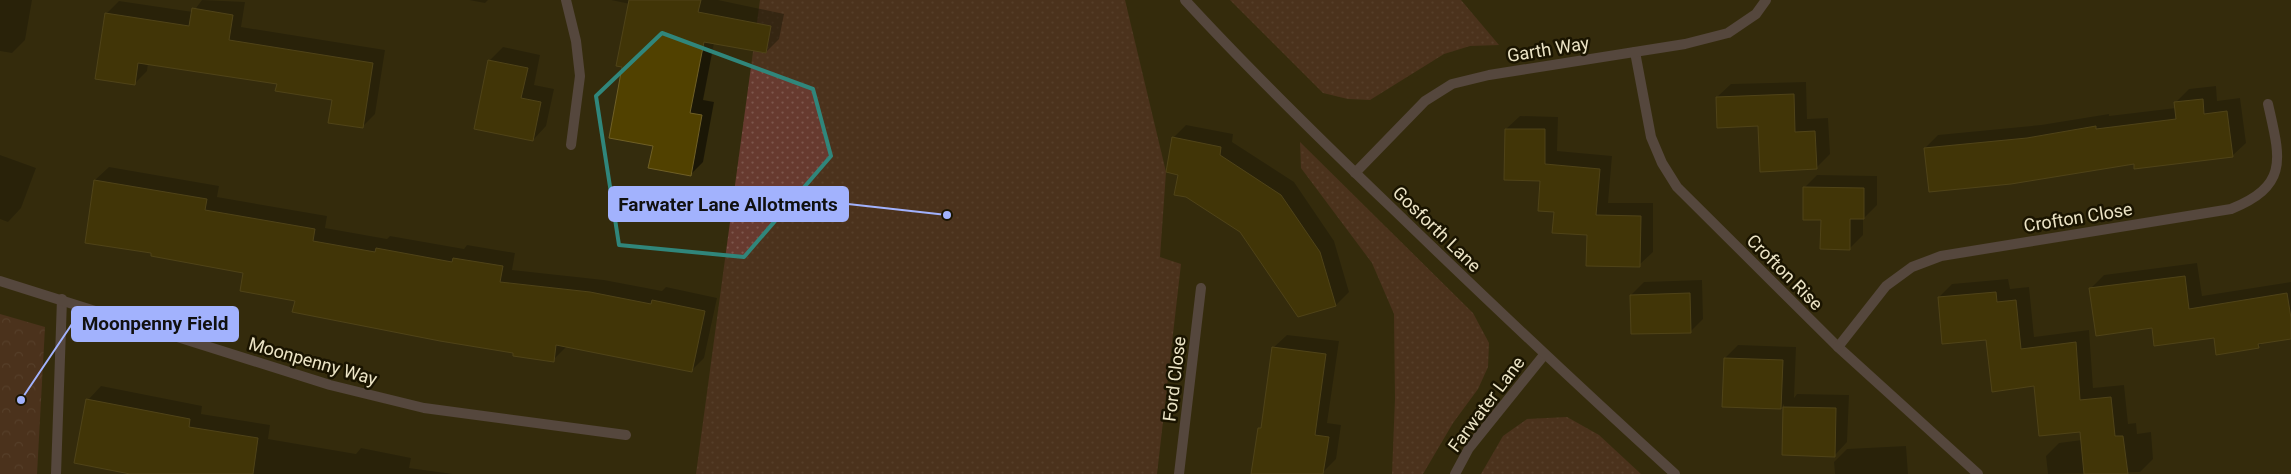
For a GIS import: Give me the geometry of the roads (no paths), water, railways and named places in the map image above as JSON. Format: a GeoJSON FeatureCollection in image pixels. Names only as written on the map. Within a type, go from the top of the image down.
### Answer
{"type":"FeatureCollection","features":[{"type":"Feature","properties":{"kind":"street"},"geometry":{"type":"LineString","coordinates":[[566,0],[576,41],[580,76],[571,145]]}},
{"type":"Feature","properties":{"kind":"street","name":"Gosforth Lane"},"geometry":{"type":"LineString","coordinates":[[1185,0],[1245,66],[1355,173],[1544,355],[1675,474]]}},
{"type":"Feature","properties":{"kind":"street","name":"Garth Way"},"geometry":{"type":"LineString","coordinates":[[1355,173],[1425,101],[1452,84],[1489,75],[1685,44],[1728,33],[1756,14],[1766,0]]}},
{"type":"Feature","properties":{"kind":"street","name":"Crofton Rise"},"geometry":{"type":"LineString","coordinates":[[1635,52],[1651,136],[1662,163],[1677,187],[1838,347],[1978,474]]}},
{"type":"Feature","properties":{"kind":"street","name":"Crofton Close"},"geometry":{"type":"LineString","coordinates":[[1838,347],[1886,286],[1912,267],[1941,256],[2231,209],[2252,200],[2267,188],[2276,171],[2277,147],[2268,104]]}},
{"type":"Feature","properties":{"kind":"street","name":"Moonpenny Way"},"geometry":{"type":"LineString","coordinates":[[0,281],[62,298],[330,385],[415,406],[626,435]]}},
{"type":"Feature","properties":{"kind":"street","name":"Ford Close"},"geometry":{"type":"LineString","coordinates":[[1178,474],[1201,288]]}},
{"type":"Feature","properties":{"kind":"street"},"geometry":{"type":"LineString","coordinates":[[56,474],[62,298]]}},
{"type":"Feature","properties":{"kind":"street","name":"Farwater Lane"},"geometry":{"type":"LineString","coordinates":[[1456,474],[1469,448],[1544,355]]}},
{"type":"Feature","properties":{"kind":"place","name":"Farwater Lane Allotments"},"geometry":{"type":"Point","coordinates":[947,215]}},
{"type":"Feature","properties":{"kind":"place","name":"Moonpenny Field"},"geometry":{"type":"Point","coordinates":[21,400]}}]}
